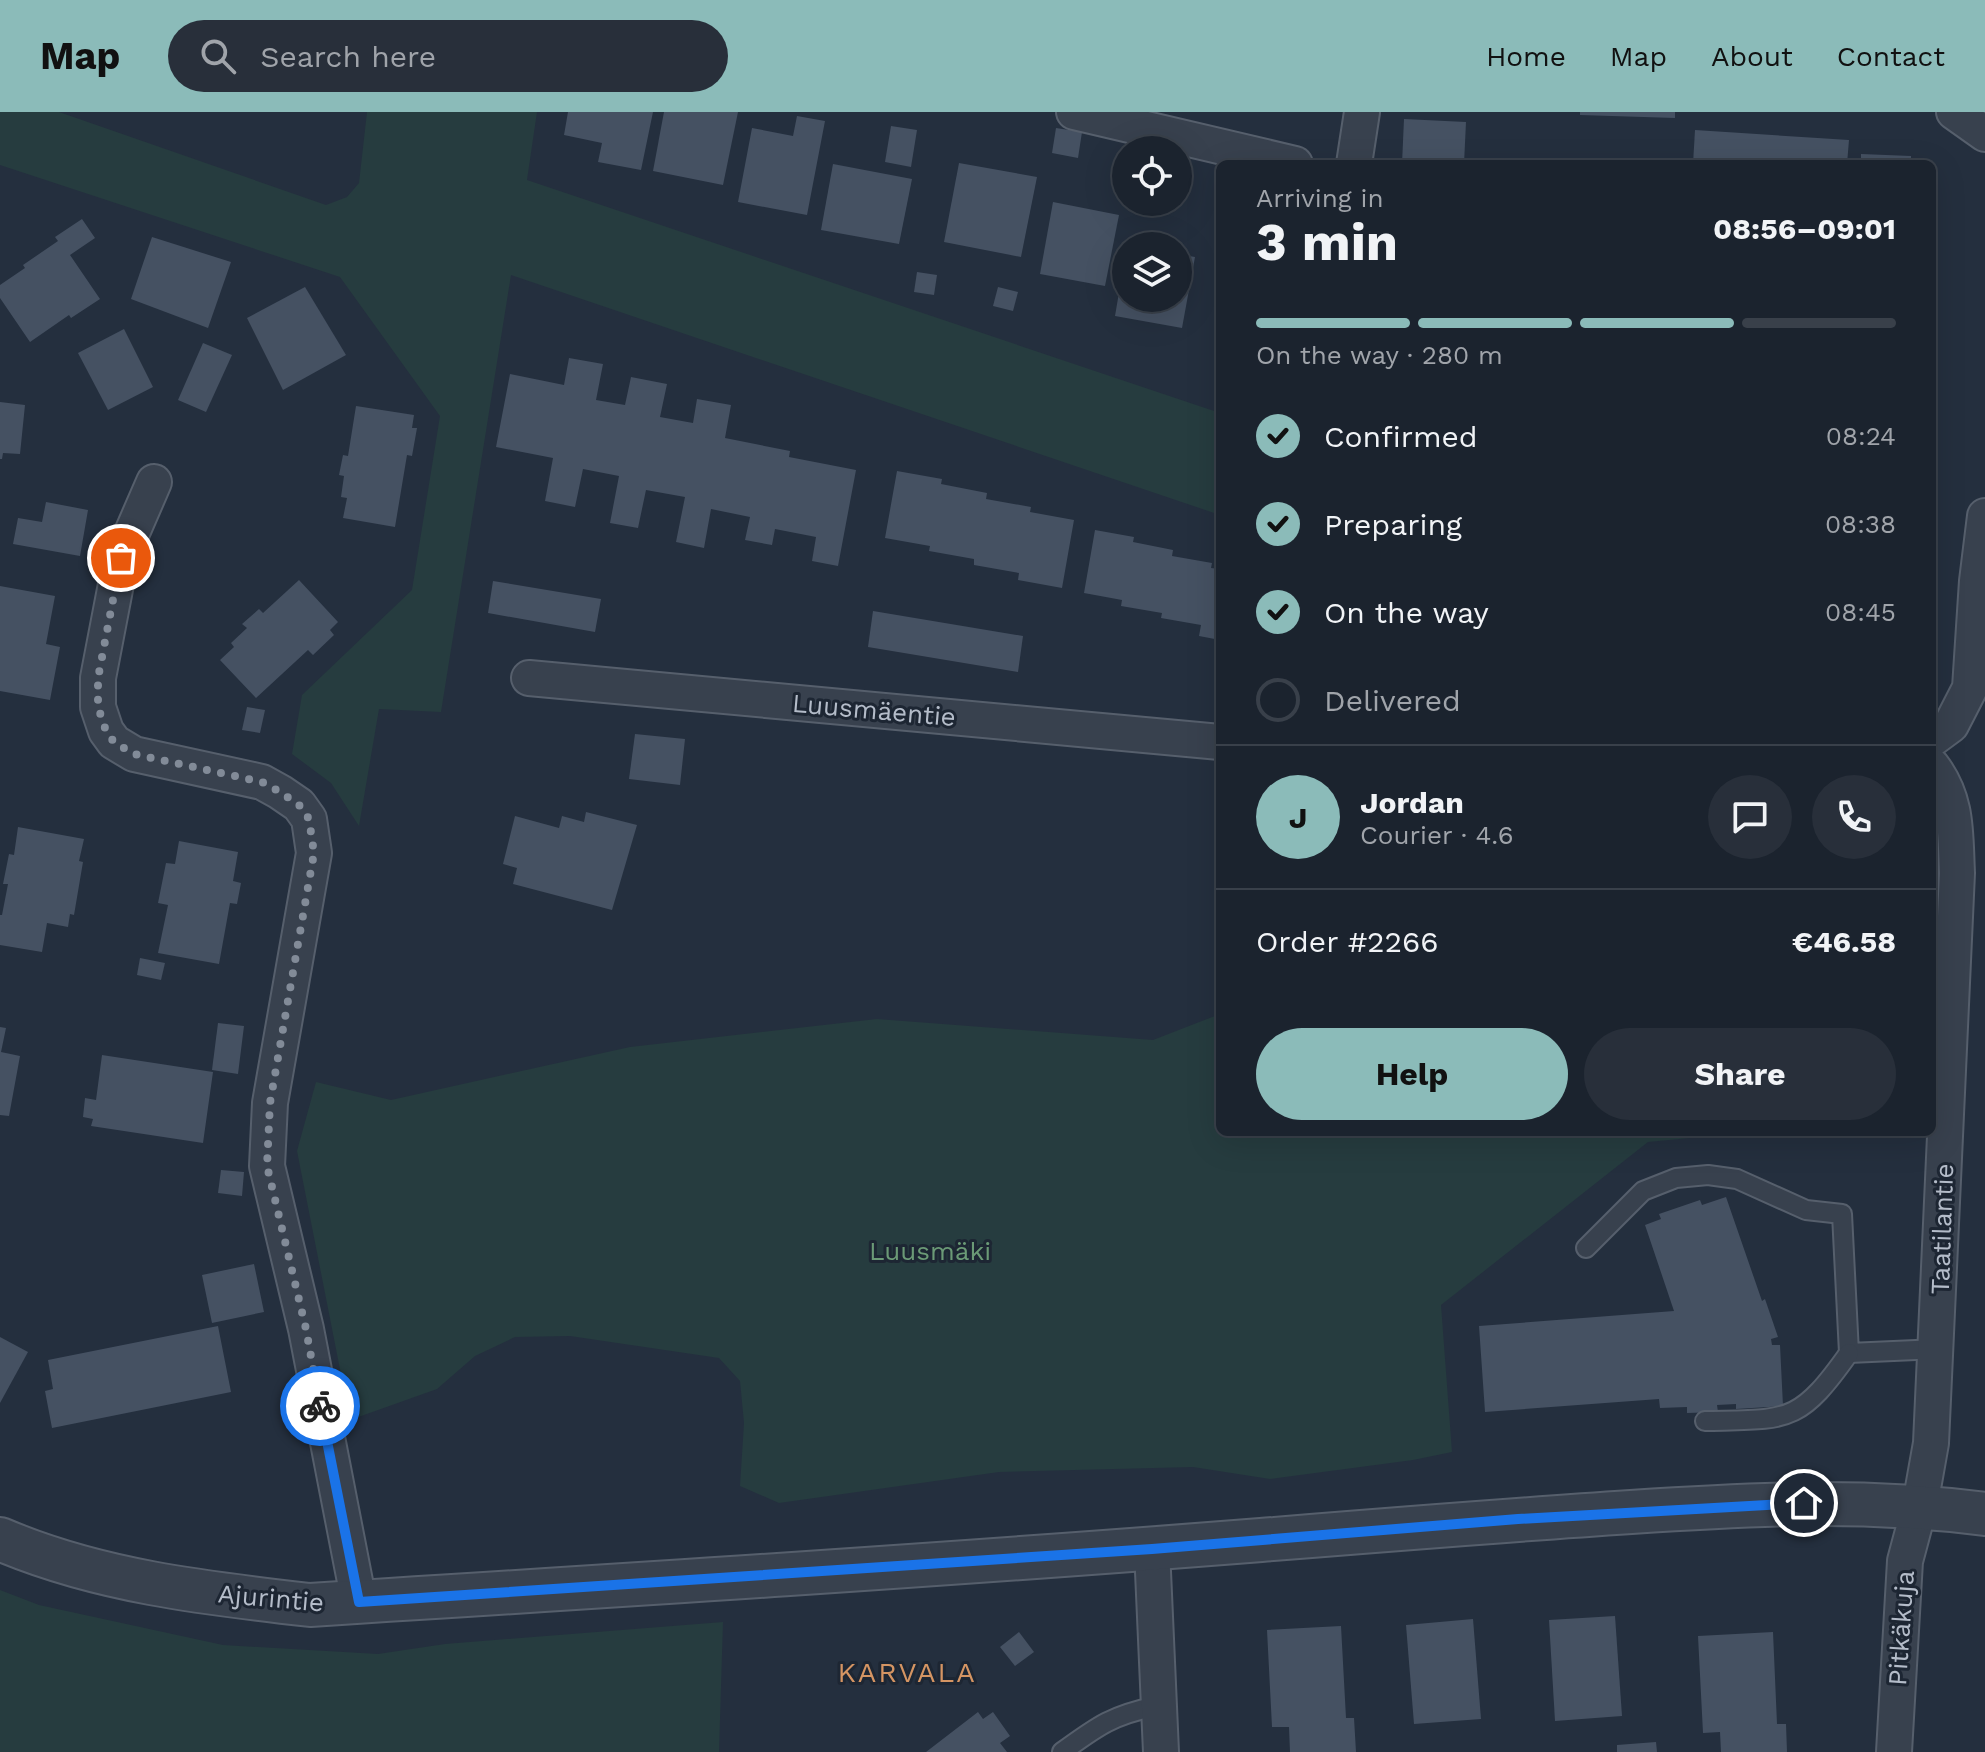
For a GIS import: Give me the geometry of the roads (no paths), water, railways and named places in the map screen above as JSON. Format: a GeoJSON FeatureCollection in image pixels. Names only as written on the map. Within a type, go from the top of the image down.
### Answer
{"type":"FeatureCollection","features":[{"type":"Feature","properties":{"kind":"street"},"geometry":{"type":"LineString","coordinates":[[1074,112],[1278,160]]}},
{"type":"Feature","properties":{"kind":"street"},"geometry":{"type":"LineString","coordinates":[[1355,160],[1362,112]]}},
{"type":"Feature","properties":{"kind":"street"},"geometry":{"type":"LineString","coordinates":[[1954,112],[1985,134]]}},
{"type":"Feature","properties":{"kind":"street"},"geometry":{"type":"LineString","coordinates":[[154,482],[121,558],[98,678],[98,707],[106,731],[114,742],[134,754],[262,782],[299,805],[309,819],[314,853],[270,1103],[267,1166],[306,1329],[359,1602]]}},
{"type":"Feature","properties":{"kind":"street"},"geometry":{"type":"LineString","coordinates":[[1936,736],[1951,725],[1970,688],[1985,516]]}},
{"type":"Feature","properties":{"kind":"street","name":"Luusmäentie"},"geometry":{"type":"LineString","coordinates":[[529,678],[1216,742]]}},
{"type":"Feature","properties":{"kind":"street","name":"Taatilantie"},"geometry":{"type":"LineString","coordinates":[[1920,1505],[1931,1443],[1938,1349],[1957,873],[1953,805],[1936,772]]}},
{"type":"Feature","properties":{"kind":"street","name":"Ajurintie"},"geometry":{"type":"LineString","coordinates":[[0,1539],[42,1557],[178,1590],[310,1605],[1152,1549],[1745,1504],[1833,1502],[1920,1505],[1985,1514]]}},
{"type":"Feature","properties":{"kind":"street","name":"Pitkäkuja"},"geometry":{"type":"LineString","coordinates":[[1894,1752],[1905,1561],[1920,1505]]}},
{"type":"Feature","properties":{"kind":"street"},"geometry":{"type":"LineString","coordinates":[[1152,1549],[1161,1752]]}},
{"type":"Feature","properties":{"kind":"lane"},"geometry":{"type":"LineString","coordinates":[[1586,1248],[1643,1191],[1676,1178],[1708,1175],[1737,1179],[1773,1198],[1806,1210],[1842,1214],[1849,1353],[1825,1387],[1796,1412],[1778,1419],[1705,1421]]}},
{"type":"Feature","properties":{"kind":"lane"},"geometry":{"type":"LineString","coordinates":[[1849,1353],[1938,1349]]}},
{"type":"Feature","properties":{"kind":"lane"},"geometry":{"type":"LineString","coordinates":[[1062,1752],[1122,1713],[1157,1706]]}},
{"type":"Feature","properties":{"kind":"district","name":"KARVALA"},"geometry":{"type":"Point","coordinates":[907,1672]}},
{"type":"Feature","properties":{"kind":"park label","name":"Luusmäki"},"geometry":{"type":"Point","coordinates":[930,1251]}}]}
